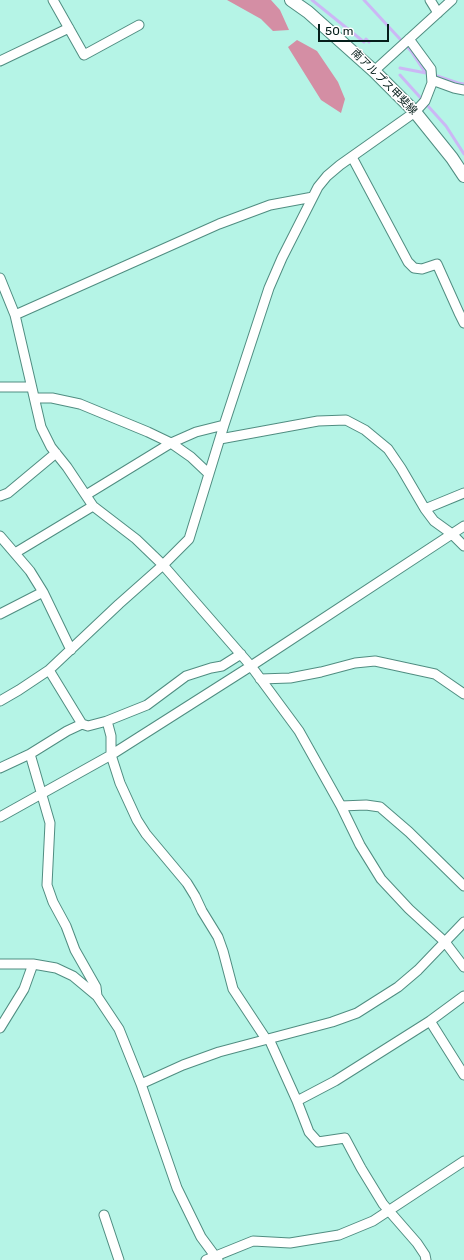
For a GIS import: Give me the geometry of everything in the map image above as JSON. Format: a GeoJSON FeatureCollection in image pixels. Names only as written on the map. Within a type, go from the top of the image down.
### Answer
{"type":"FeatureCollection","features":[{"type":"Feature","properties":{"kind":"main road","name":"南アルプス甲斐線"},"geometry":{"type":"LineString","coordinates":[[291,0],[308,12],[374,71],[415,112],[452,158],[464,176]]}},
{"type":"Feature","properties":{"kind":"street"},"geometry":{"type":"LineString","coordinates":[[53,0],[84,55],[139,25]]}},
{"type":"Feature","properties":{"kind":"street"},"geometry":{"type":"LineString","coordinates":[[430,0],[438,13]]}},
{"type":"Feature","properties":{"kind":"street"},"geometry":{"type":"LineString","coordinates":[[374,71],[452,0]]}},
{"type":"Feature","properties":{"kind":"street"},"geometry":{"type":"LineString","coordinates":[[0,61],[69,28]]}},
{"type":"Feature","properties":{"kind":"street"},"geometry":{"type":"LineString","coordinates":[[0,701],[49,670],[163,565],[189,539],[224,425],[269,288],[282,258],[318,187],[327,176],[415,112],[425,101],[432,83],[431,69],[409,39]]}},
{"type":"Feature","properties":{"kind":"street"},"geometry":{"type":"LineString","coordinates":[[432,80],[464,90]]}},
{"type":"Feature","properties":{"kind":"street"},"geometry":{"type":"LineString","coordinates":[[352,157],[408,262],[414,268],[422,269],[437,264],[464,323]]}},
{"type":"Feature","properties":{"kind":"street"},"geometry":{"type":"LineString","coordinates":[[15,315],[219,224],[270,205],[313,197]]}},
{"type":"Feature","properties":{"kind":"street"},"geometry":{"type":"LineString","coordinates":[[0,278],[15,315],[41,427],[51,447],[67,467],[93,506],[136,539],[163,565],[251,666],[299,731],[341,806],[360,845],[381,879],[409,909],[445,942],[464,967]]}},
{"type":"Feature","properties":{"kind":"street"},"geometry":{"type":"LineString","coordinates":[[0,387],[31,387]]}},
{"type":"Feature","properties":{"kind":"street"},"geometry":{"type":"LineString","coordinates":[[35,398],[52,398],[80,404],[148,432],[171,443],[191,457],[209,474]]}},
{"type":"Feature","properties":{"kind":"street"},"geometry":{"type":"LineString","coordinates":[[220,439],[318,421],[346,420],[365,430],[388,448],[425,509],[434,521],[452,534],[464,546]]}},
{"type":"Feature","properties":{"kind":"street"},"geometry":{"type":"LineString","coordinates":[[86,495],[171,443],[196,432],[224,425]]}},
{"type":"Feature","properties":{"kind":"street"},"geometry":{"type":"LineString","coordinates":[[0,496],[8,493],[56,453]]}},
{"type":"Feature","properties":{"kind":"street"},"geometry":{"type":"LineString","coordinates":[[425,509],[464,493]]}},
{"type":"Feature","properties":{"kind":"street"},"geometry":{"type":"LineString","coordinates":[[15,554],[93,506]]}},
{"type":"Feature","properties":{"kind":"street"},"geometry":{"type":"LineString","coordinates":[[0,817],[111,755],[251,666],[464,526]]}},
{"type":"Feature","properties":{"kind":"street"},"geometry":{"type":"LineString","coordinates":[[0,536],[30,571],[44,592],[71,650]]}},
{"type":"Feature","properties":{"kind":"street"},"geometry":{"type":"LineString","coordinates":[[0,614],[44,592]]}},
{"type":"Feature","properties":{"kind":"street"},"geometry":{"type":"LineString","coordinates":[[49,670],[82,724],[88,726],[107,721],[147,705],[186,676],[222,666],[240,654]]}},
{"type":"Feature","properties":{"kind":"street"},"geometry":{"type":"LineString","coordinates":[[260,679],[290,678],[355,663],[375,661],[435,674],[464,694]]}},
{"type":"Feature","properties":{"kind":"street"},"geometry":{"type":"LineString","coordinates":[[107,721],[111,736],[111,755],[120,782],[137,820],[146,834],[187,883],[202,912],[218,937],[233,989],[267,1039],[297,1101],[309,1132],[318,1142],[346,1138],[361,1168],[383,1204],[417,1243],[425,1255],[426,1260]]}},
{"type":"Feature","properties":{"kind":"street"},"geometry":{"type":"LineString","coordinates":[[0,768],[30,754],[67,731],[82,724]]}},
{"type":"Feature","properties":{"kind":"street"},"geometry":{"type":"LineString","coordinates":[[30,754],[50,823],[47,885],[52,902],[66,926],[75,950],[96,987],[96,996]]}},
{"type":"Feature","properties":{"kind":"street"},"geometry":{"type":"LineString","coordinates":[[341,806],[366,805],[380,807],[409,832],[464,886]]}},
{"type":"Feature","properties":{"kind":"street"},"geometry":{"type":"LineString","coordinates":[[141,1084],[183,1065],[219,1052],[332,1022],[357,1013],[398,987],[418,970],[464,922]]}},
{"type":"Feature","properties":{"kind":"street"},"geometry":{"type":"LineString","coordinates":[[0,964],[33,964],[56,968],[73,976],[96,996],[119,1029],[141,1084],[177,1188],[213,1259],[253,1241],[290,1243],[339,1235],[373,1221],[464,1161]]}},
{"type":"Feature","properties":{"kind":"street"},"geometry":{"type":"LineString","coordinates":[[0,1028],[24,989],[33,964]]}},
{"type":"Feature","properties":{"kind":"street"},"geometry":{"type":"LineString","coordinates":[[297,1101],[335,1081],[430,1021],[464,996]]}},
{"type":"Feature","properties":{"kind":"street"},"geometry":{"type":"LineString","coordinates":[[430,1021],[464,1075]]}},
{"type":"Feature","properties":{"kind":"street"},"geometry":{"type":"LineString","coordinates":[[104,1215],[119,1260]]}},
{"type":"Feature","properties":{"kind":"shaded area"},"geometry":{"type":"Polygon","coordinates":[[[227,0],[271,0],[280,10],[289,30],[273,31],[261,19],[227,0]]]}},
{"type":"Feature","properties":{"kind":"shaded area"},"geometry":{"type":"Polygon","coordinates":[[[297,40],[317,51],[338,82],[345,99],[341,113],[321,100],[288,47],[297,40]]]}},
{"type":"Feature","properties":{"kind":"waterway"},"geometry":{"type":"LineString","coordinates":[[312,0],[364,42],[366,39],[369,42]]}},
{"type":"Feature","properties":{"kind":"waterway"},"geometry":{"type":"LineString","coordinates":[[364,0],[411,51],[425,72]]}},
{"type":"Feature","properties":{"kind":"waterway"},"geometry":{"type":"LineString","coordinates":[[400,68],[426,73]]}},
{"type":"Feature","properties":{"kind":"waterway"},"geometry":{"type":"LineString","coordinates":[[400,75],[446,126],[464,154]]}},
{"type":"Feature","properties":{"kind":"waterway"},"geometry":{"type":"LineString","coordinates":[[437,76],[464,84]]}}]}
